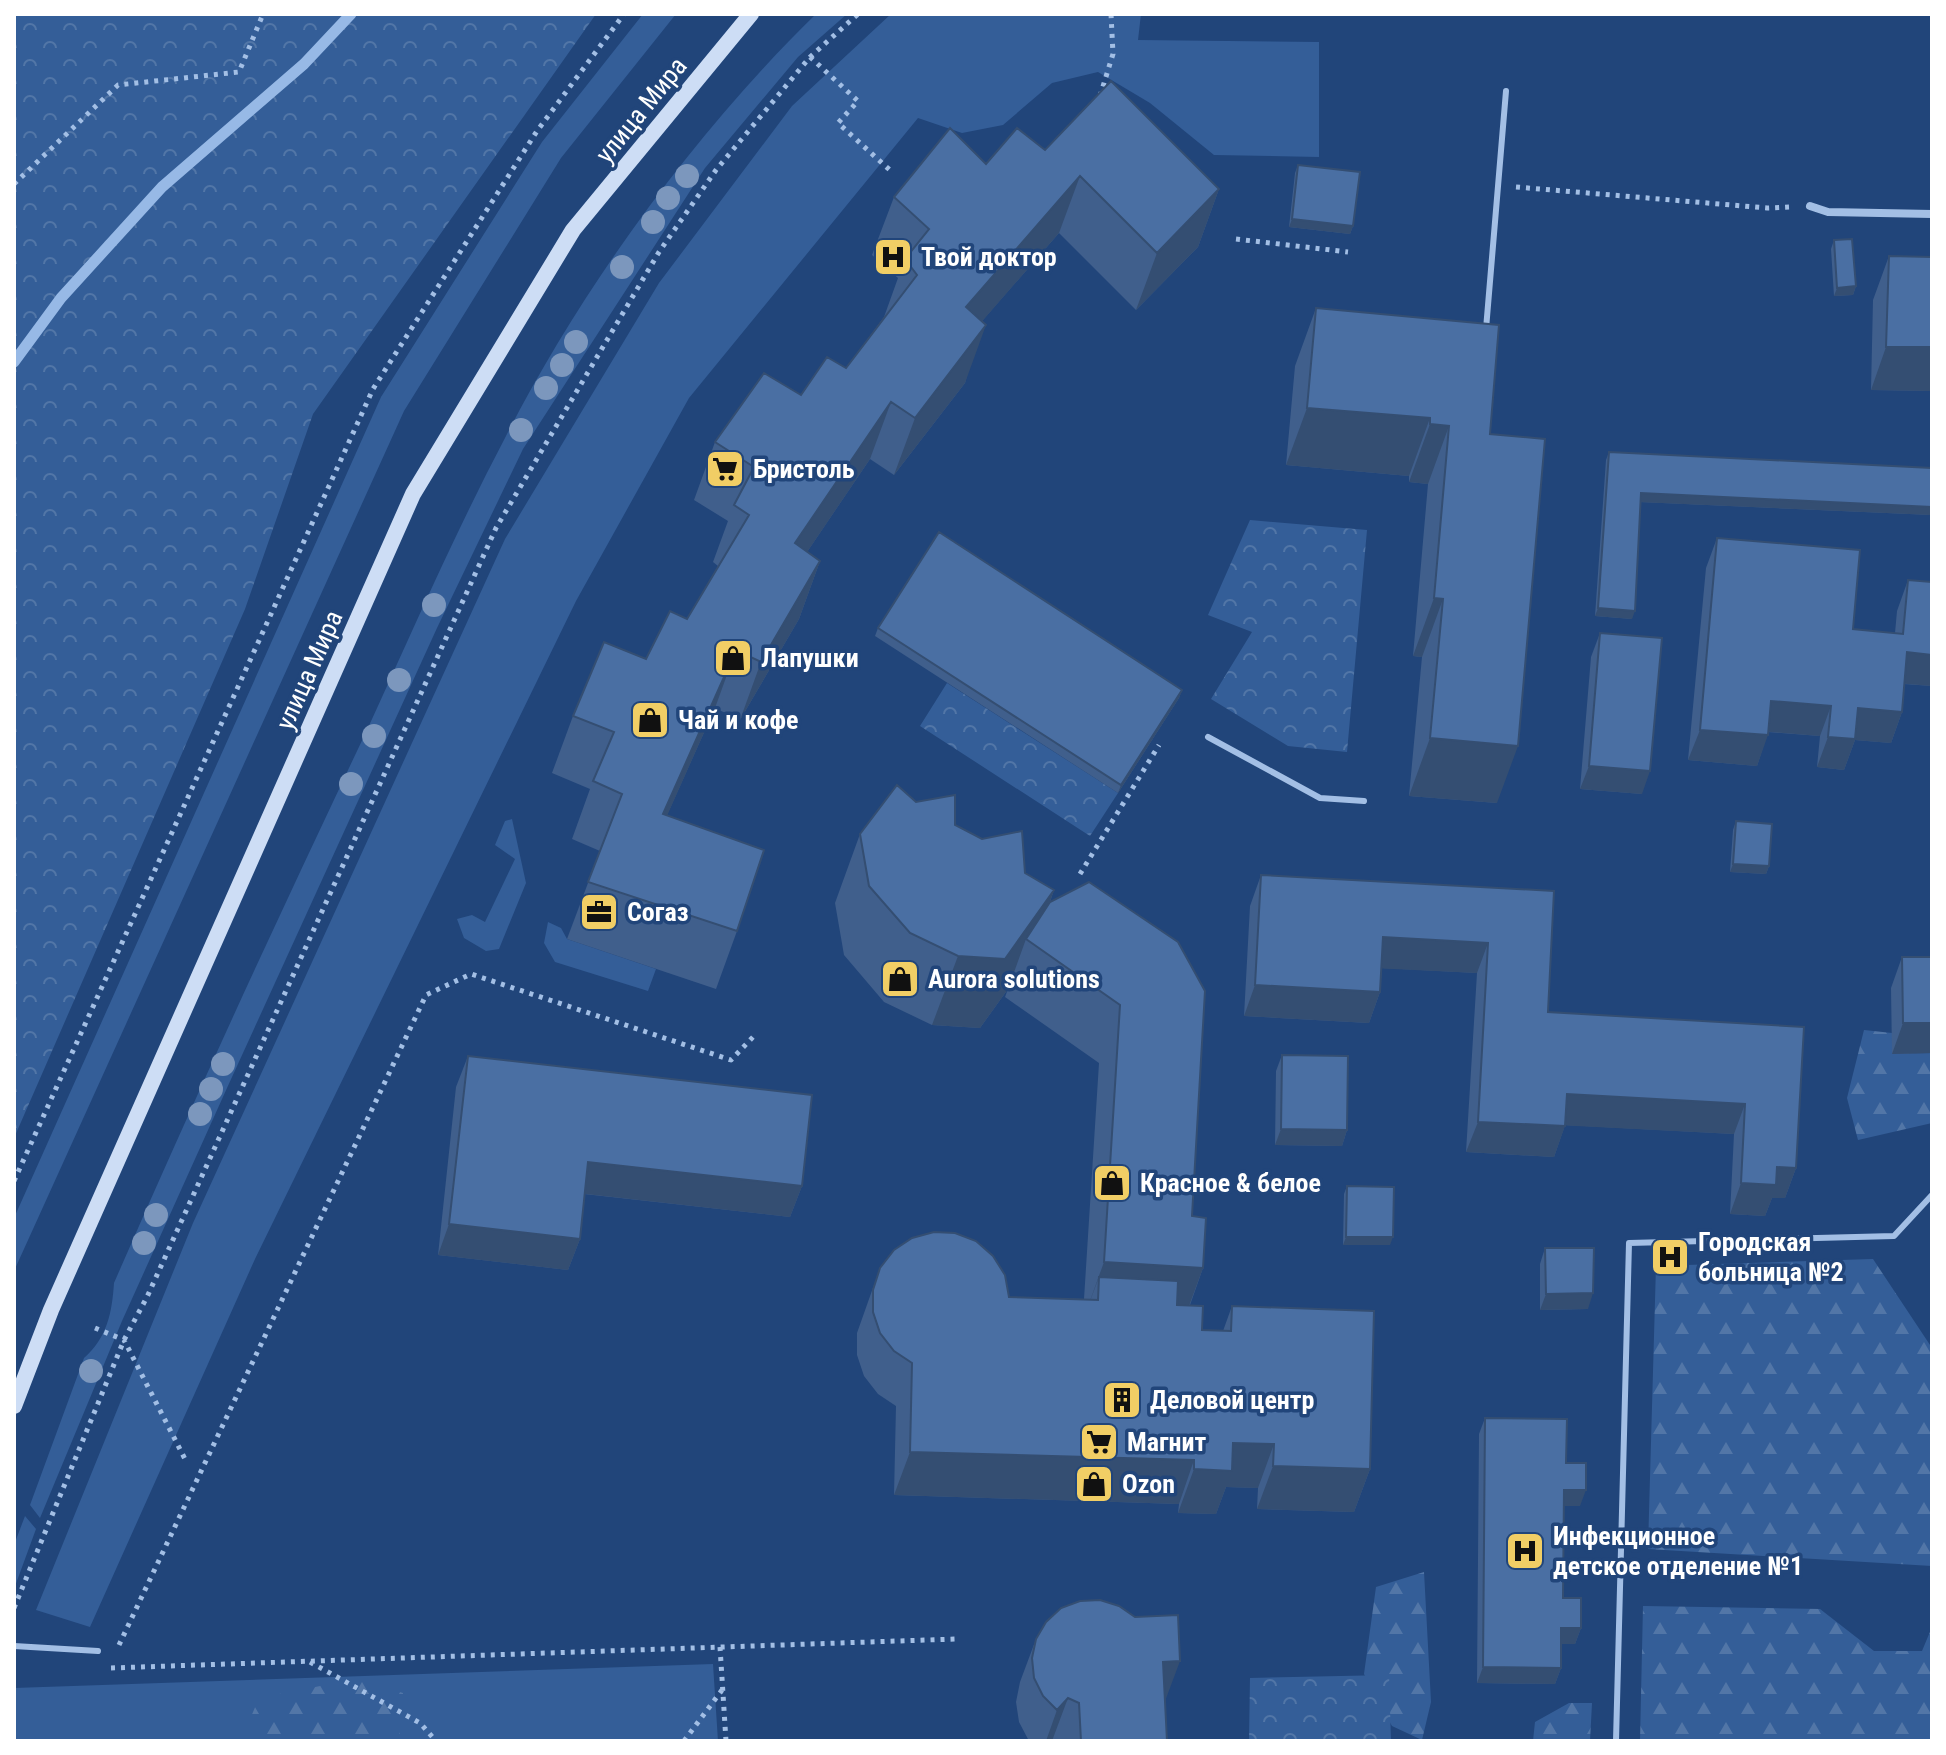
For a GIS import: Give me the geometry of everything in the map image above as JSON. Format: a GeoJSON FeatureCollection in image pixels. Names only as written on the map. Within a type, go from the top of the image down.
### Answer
{"type":"FeatureCollection","features":[{"type":"Feature","properties":{"kind":"main road","name":"улица Мира"},"geometry":{"type":"LineString","coordinates":[[14,1406],[56,1298],[413,494],[573,230],[751,14]]}},
{"type":"Feature","properties":{"kind":"street"},"geometry":{"type":"LineString","coordinates":[[1810,206],[1828,212],[1932,214]]}},
{"type":"Feature","properties":{"kind":"lane"},"geometry":{"type":"LineString","coordinates":[[1486,333],[1506,91]]}},
{"type":"Feature","properties":{"kind":"lane"},"geometry":{"type":"LineString","coordinates":[[1208,737],[1320,798],[1364,801]]}},
{"type":"Feature","properties":{"kind":"lane"},"geometry":{"type":"LineString","coordinates":[[1616,1741],[1629,1243],[1894,1236],[1932,1195]]}},
{"type":"Feature","properties":{"kind":"lane"},"geometry":{"type":"LineString","coordinates":[[14,1646],[98,1651]]}},
{"type":"Feature","properties":{"kind":"path"},"geometry":{"type":"LineString","coordinates":[[14,184],[118,85],[239,72],[263,14]]}},
{"type":"Feature","properties":{"kind":"path"},"geometry":{"type":"LineString","coordinates":[[14,1181],[373,389],[537,131],[624,14]]}},
{"type":"Feature","properties":{"kind":"path"},"geometry":{"type":"LineString","coordinates":[[14,1608],[124,1340],[154,1282],[496,528],[659,252],[716,170],[810,57],[858,14]]}},
{"type":"Feature","properties":{"kind":"path"},"geometry":{"type":"LineString","coordinates":[[1098,104],[1113,54],[1111,14]]}},
{"type":"Feature","properties":{"kind":"path"},"geometry":{"type":"LineString","coordinates":[[810,57],[858,101],[838,123],[892,172]]}},
{"type":"Feature","properties":{"kind":"path"},"geometry":{"type":"LineString","coordinates":[[1498,185],[1767,208],[1810,206]]}},
{"type":"Feature","properties":{"kind":"path"},"geometry":{"type":"LineString","coordinates":[[1236,239],[1348,252]]}},
{"type":"Feature","properties":{"kind":"path"},"geometry":{"type":"LineString","coordinates":[[1080,874],[1159,745]]}},
{"type":"Feature","properties":{"kind":"path"},"geometry":{"type":"LineString","coordinates":[[116,1650],[426,995],[471,974],[731,1060],[753,1037]]}},
{"type":"Feature","properties":{"kind":"path"},"geometry":{"type":"LineString","coordinates":[[95,1328],[124,1340],[186,1461]]}},
{"type":"Feature","properties":{"kind":"path"},"geometry":{"type":"LineString","coordinates":[[96,1669],[956,1639]]}},
{"type":"Feature","properties":{"kind":"path"},"geometry":{"type":"LineString","coordinates":[[720,1647],[726,1741]]}},
{"type":"Feature","properties":{"kind":"path"},"geometry":{"type":"LineString","coordinates":[[110,1668],[113,1659]]}},
{"type":"Feature","properties":{"kind":"path"},"geometry":{"type":"LineString","coordinates":[[309,1662],[420,1723],[436,1741]]}},
{"type":"Feature","properties":{"kind":"path"},"geometry":{"type":"LineString","coordinates":[[684,1741],[723,1689]]}},
{"type":"Feature","properties":{"kind":"green space"},"geometry":{"type":"Polygon","coordinates":[[[14,14],[596,14],[313,414],[245,609],[14,1138],[14,14]]]}},
{"type":"Feature","properties":{"kind":"green space"},"geometry":{"type":"Polygon","coordinates":[[[643,14],[676,14],[561,158],[404,411],[14,1271],[14,1218],[381,397],[542,142],[643,14]]]}},
{"type":"Feature","properties":{"kind":"green space"},"geometry":{"type":"Polygon","coordinates":[[[816,14],[847,14],[798,57],[705,168],[523,449],[437,628],[227,1088],[122,1321],[40,1518],[30,1505],[84,1358],[98,1342],[107,1324],[114,1283],[270,936],[451,546],[505,438],[569,325],[644,214],[727,109],[816,14]]]}},
{"type":"Feature","properties":{"kind":"green space"},"geometry":{"type":"Polygon","coordinates":[[[891,14],[1141,14],[1138,40],[1319,42],[1319,157],[1214,155],[1150,103],[1098,72],[1052,83],[1003,125],[962,133],[918,118],[689,398],[576,601],[255,1259],[90,1627],[36,1610],[193,1223],[505,539],[659,283],[792,106],[891,14]]]}},
{"type":"Feature","properties":{"kind":"green space"},"geometry":{"type":"Polygon","coordinates":[[[1250,520],[1367,530],[1347,752],[1288,746],[1211,699],[1252,632],[1208,615],[1250,520]]]}},
{"type":"Feature","properties":{"kind":"green space"},"geometry":{"type":"Polygon","coordinates":[[[947,683],[1118,793],[1090,836],[920,726],[947,683]]]}},
{"type":"Feature","properties":{"kind":"green space"},"geometry":{"type":"Polygon","coordinates":[[[512,819],[526,883],[499,949],[486,951],[464,938],[457,919],[472,915],[485,922],[515,859],[495,845],[505,821],[512,819]]]}},
{"type":"Feature","properties":{"kind":"green space"},"geometry":{"type":"Polygon","coordinates":[[[548,922],[561,928],[567,939],[656,969],[648,991],[555,962],[544,943],[548,922]]]}},
{"type":"Feature","properties":{"kind":"green space"},"geometry":{"type":"Polygon","coordinates":[[[1864,1030],[1892,1033],[1892,1054],[1932,1053],[1932,1123],[1858,1140],[1847,1098],[1864,1030]]]}},
{"type":"Feature","properties":{"kind":"green space"},"geometry":{"type":"Polygon","coordinates":[[[1873,1259],[1932,1348],[1932,1566],[1648,1549],[1656,1266],[1873,1259]]]}},
{"type":"Feature","properties":{"kind":"green space"},"geometry":{"type":"Polygon","coordinates":[[[25,1516],[36,1529],[14,1589],[14,1545],[25,1516]]]}},
{"type":"Feature","properties":{"kind":"green space"},"geometry":{"type":"Polygon","coordinates":[[[1424,1572],[1431,1702],[1422,1740],[1392,1726],[1364,1674],[1376,1587],[1424,1572]]]}},
{"type":"Feature","properties":{"kind":"green space"},"geometry":{"type":"Polygon","coordinates":[[[1643,1606],[1820,1609],[1874,1651],[1922,1651],[1932,1627],[1932,1741],[1640,1741],[1643,1606]]]}},
{"type":"Feature","properties":{"kind":"green space"},"geometry":{"type":"Polygon","coordinates":[[[713,1664],[718,1741],[14,1741],[14,1688],[713,1664]]]}},
{"type":"Feature","properties":{"kind":"green space"},"geometry":{"type":"Polygon","coordinates":[[[1389,1675],[1391,1741],[1249,1741],[1250,1678],[1389,1675]]]}},
{"type":"Feature","properties":{"kind":"green space"},"geometry":{"type":"Polygon","coordinates":[[[356,1679],[403,1693],[399,1741],[247,1741],[245,1731],[259,1698],[356,1679]]]}},
{"type":"Feature","properties":{"kind":"green space"},"geometry":{"type":"Polygon","coordinates":[[[1569,1703],[1592,1703],[1590,1741],[1533,1741],[1535,1722],[1569,1703]]]}},
{"type":"Feature","properties":{"kind":"building"},"geometry":{"type":"Polygon","coordinates":[[[1111,81],[1219,189],[1157,253],[1080,176],[966,307],[986,325],[915,418],[891,402],[795,543],[820,561],[761,662],[736,650],[663,814],[764,850],[737,931],[588,882],[622,794],[593,781],[614,732],[573,716],[604,642],[646,659],[670,611],[687,619],[749,515],[734,505],[754,467],[715,442],[764,373],[801,395],[827,357],[846,368],[917,275],[905,259],[929,229],[894,197],[950,128],[986,164],[1017,128],[1045,150],[1111,81]]]}},
{"type":"Feature","properties":{"kind":"building"},"geometry":{"type":"Polygon","coordinates":[[[1298,165],[1360,172],[1353,226],[1292,219],[1298,165]]]}},
{"type":"Feature","properties":{"kind":"building"},"geometry":{"type":"Polygon","coordinates":[[[1852,239],[1856,286],[1837,288],[1834,240],[1852,239]]]}},
{"type":"Feature","properties":{"kind":"building"},"geometry":{"type":"Polygon","coordinates":[[[1889,256],[1932,257],[1932,347],[1886,347],[1889,256]]]}},
{"type":"Feature","properties":{"kind":"building"},"geometry":{"type":"Polygon","coordinates":[[[1316,308],[1499,325],[1490,434],[1545,439],[1518,746],[1430,738],[1443,599],[1434,598],[1449,426],[1430,424],[1430,418],[1307,408],[1316,308]]]}},
{"type":"Feature","properties":{"kind":"building"},"geometry":{"type":"Polygon","coordinates":[[[1609,452],[1932,468],[1932,507],[1641,493],[1635,611],[1598,608],[1609,452]]]}},
{"type":"Feature","properties":{"kind":"building"},"geometry":{"type":"Polygon","coordinates":[[[939,532],[1182,690],[1121,785],[878,628],[939,532]]]}},
{"type":"Feature","properties":{"kind":"building"},"geometry":{"type":"Polygon","coordinates":[[[1717,538],[1860,550],[1853,629],[1903,634],[1908,580],[1932,582],[1932,655],[1907,652],[1902,712],[1858,708],[1855,739],[1828,737],[1831,706],[1771,701],[1768,735],[1700,730],[1717,538]]]}},
{"type":"Feature","properties":{"kind":"building"},"geometry":{"type":"Polygon","coordinates":[[[1600,633],[1662,638],[1650,771],[1589,766],[1600,633]]]}},
{"type":"Feature","properties":{"kind":"building"},"geometry":{"type":"Polygon","coordinates":[[[897,785],[916,802],[955,795],[955,825],[982,839],[1022,831],[1025,873],[1054,890],[1005,959],[958,956],[910,933],[869,886],[860,834],[897,785]]]}},
{"type":"Feature","properties":{"kind":"building"},"geometry":{"type":"Polygon","coordinates":[[[1736,821],[1772,824],[1769,866],[1733,864],[1736,821]]]}},
{"type":"Feature","properties":{"kind":"building"},"geometry":{"type":"Polygon","coordinates":[[[1261,875],[1554,891],[1548,1012],[1804,1027],[1796,1168],[1777,1167],[1776,1185],[1741,1183],[1745,1104],[1567,1094],[1565,1126],[1478,1122],[1488,943],[1383,937],[1380,992],[1255,985],[1261,875]]]}},
{"type":"Feature","properties":{"kind":"building"},"geometry":{"type":"Polygon","coordinates":[[[1089,882],[1178,942],[1205,991],[1192,1216],[1206,1218],[1203,1268],[1104,1262],[1120,1005],[1026,939],[1050,902],[1089,882]]]}},
{"type":"Feature","properties":{"kind":"building"},"geometry":{"type":"Polygon","coordinates":[[[1902,957],[1932,957],[1932,1023],[1903,1023],[1902,957]]]}},
{"type":"Feature","properties":{"kind":"building"},"geometry":{"type":"Polygon","coordinates":[[[1282,1055],[1348,1056],[1347,1130],[1281,1129],[1282,1055]]]}},
{"type":"Feature","properties":{"kind":"building"},"geometry":{"type":"Polygon","coordinates":[[[468,1056],[812,1095],[802,1186],[588,1162],[580,1239],[449,1224],[468,1056]]]}},
{"type":"Feature","properties":{"kind":"building"},"geometry":{"type":"Polygon","coordinates":[[[1347,1186],[1394,1187],[1393,1237],[1346,1237],[1347,1186]]]}},
{"type":"Feature","properties":{"kind":"building","name":"Деловой центр"},"geometry":{"type":"Polygon","coordinates":[[[934,1232],[955,1233],[976,1241],[993,1256],[1005,1275],[1009,1297],[1098,1300],[1099,1277],[1178,1281],[1177,1305],[1203,1306],[1202,1330],[1231,1331],[1232,1306],[1374,1311],[1370,1469],[1273,1466],[1274,1444],[1233,1443],[1232,1471],[1194,1469],[1194,1460],[910,1452],[912,1363],[894,1351],[880,1333],[873,1312],[873,1290],[880,1268],[894,1250],[912,1238],[934,1232]]]}},
{"type":"Feature","properties":{"kind":"building"},"geometry":{"type":"Polygon","coordinates":[[[1545,1248],[1594,1248],[1593,1293],[1546,1294],[1545,1248]]]}},
{"type":"Feature","properties":{"kind":"building"},"geometry":{"type":"Polygon","coordinates":[[[1485,1418],[1567,1419],[1566,1463],[1586,1463],[1586,1490],[1564,1490],[1563,1598],[1581,1598],[1581,1628],[1561,1628],[1561,1668],[1483,1667],[1485,1418]]]}},
{"type":"Feature","properties":{"kind":"building"},"geometry":{"type":"Polygon","coordinates":[[[1100,1600],[1119,1606],[1135,1617],[1178,1615],[1180,1661],[1163,1662],[1167,1741],[1081,1741],[1079,1703],[1068,1698],[1057,1710],[1043,1696],[1034,1678],[1032,1658],[1036,1639],[1046,1622],[1061,1608],[1080,1601],[1100,1600]]]}},
{"type":"Feature","properties":{"kind":"waterway"},"geometry":{"type":"LineString","coordinates":[[14,362],[61,298],[162,187],[304,64],[351,14]]}},
{"type":"Feature","properties":{"kind":"place","name":"Твой доктор"},"geometry":{"type":"Point","coordinates":[893,257]}},
{"type":"Feature","properties":{"kind":"place","name":"Бристоль"},"geometry":{"type":"Point","coordinates":[725,469]}},
{"type":"Feature","properties":{"kind":"place","name":"Лапушки"},"geometry":{"type":"Point","coordinates":[733,658]}},
{"type":"Feature","properties":{"kind":"place","name":"Чай и кофе"},"geometry":{"type":"Point","coordinates":[650,720]}},
{"type":"Feature","properties":{"kind":"place","name":"Согаз"},"geometry":{"type":"Point","coordinates":[599,912]}},
{"type":"Feature","properties":{"kind":"place","name":"Aurora solutions"},"geometry":{"type":"Point","coordinates":[900,979]}},
{"type":"Feature","properties":{"kind":"place","name":"Красное & белое"},"geometry":{"type":"Point","coordinates":[1112,1183]}},
{"type":"Feature","properties":{"kind":"place","name":"Городская больница №2"},"geometry":{"type":"Point","coordinates":[1670,1257]}},
{"type":"Feature","properties":{"kind":"place","name":"Деловой центр"},"geometry":{"type":"Point","coordinates":[1122,1400]}},
{"type":"Feature","properties":{"kind":"place","name":"Магнит"},"geometry":{"type":"Point","coordinates":[1099,1442]}},
{"type":"Feature","properties":{"kind":"place","name":"Ozon"},"geometry":{"type":"Point","coordinates":[1094,1484]}},
{"type":"Feature","properties":{"kind":"place","name":"Инфекционное детское отделение №1"},"geometry":{"type":"Point","coordinates":[1525,1551]}}]}
